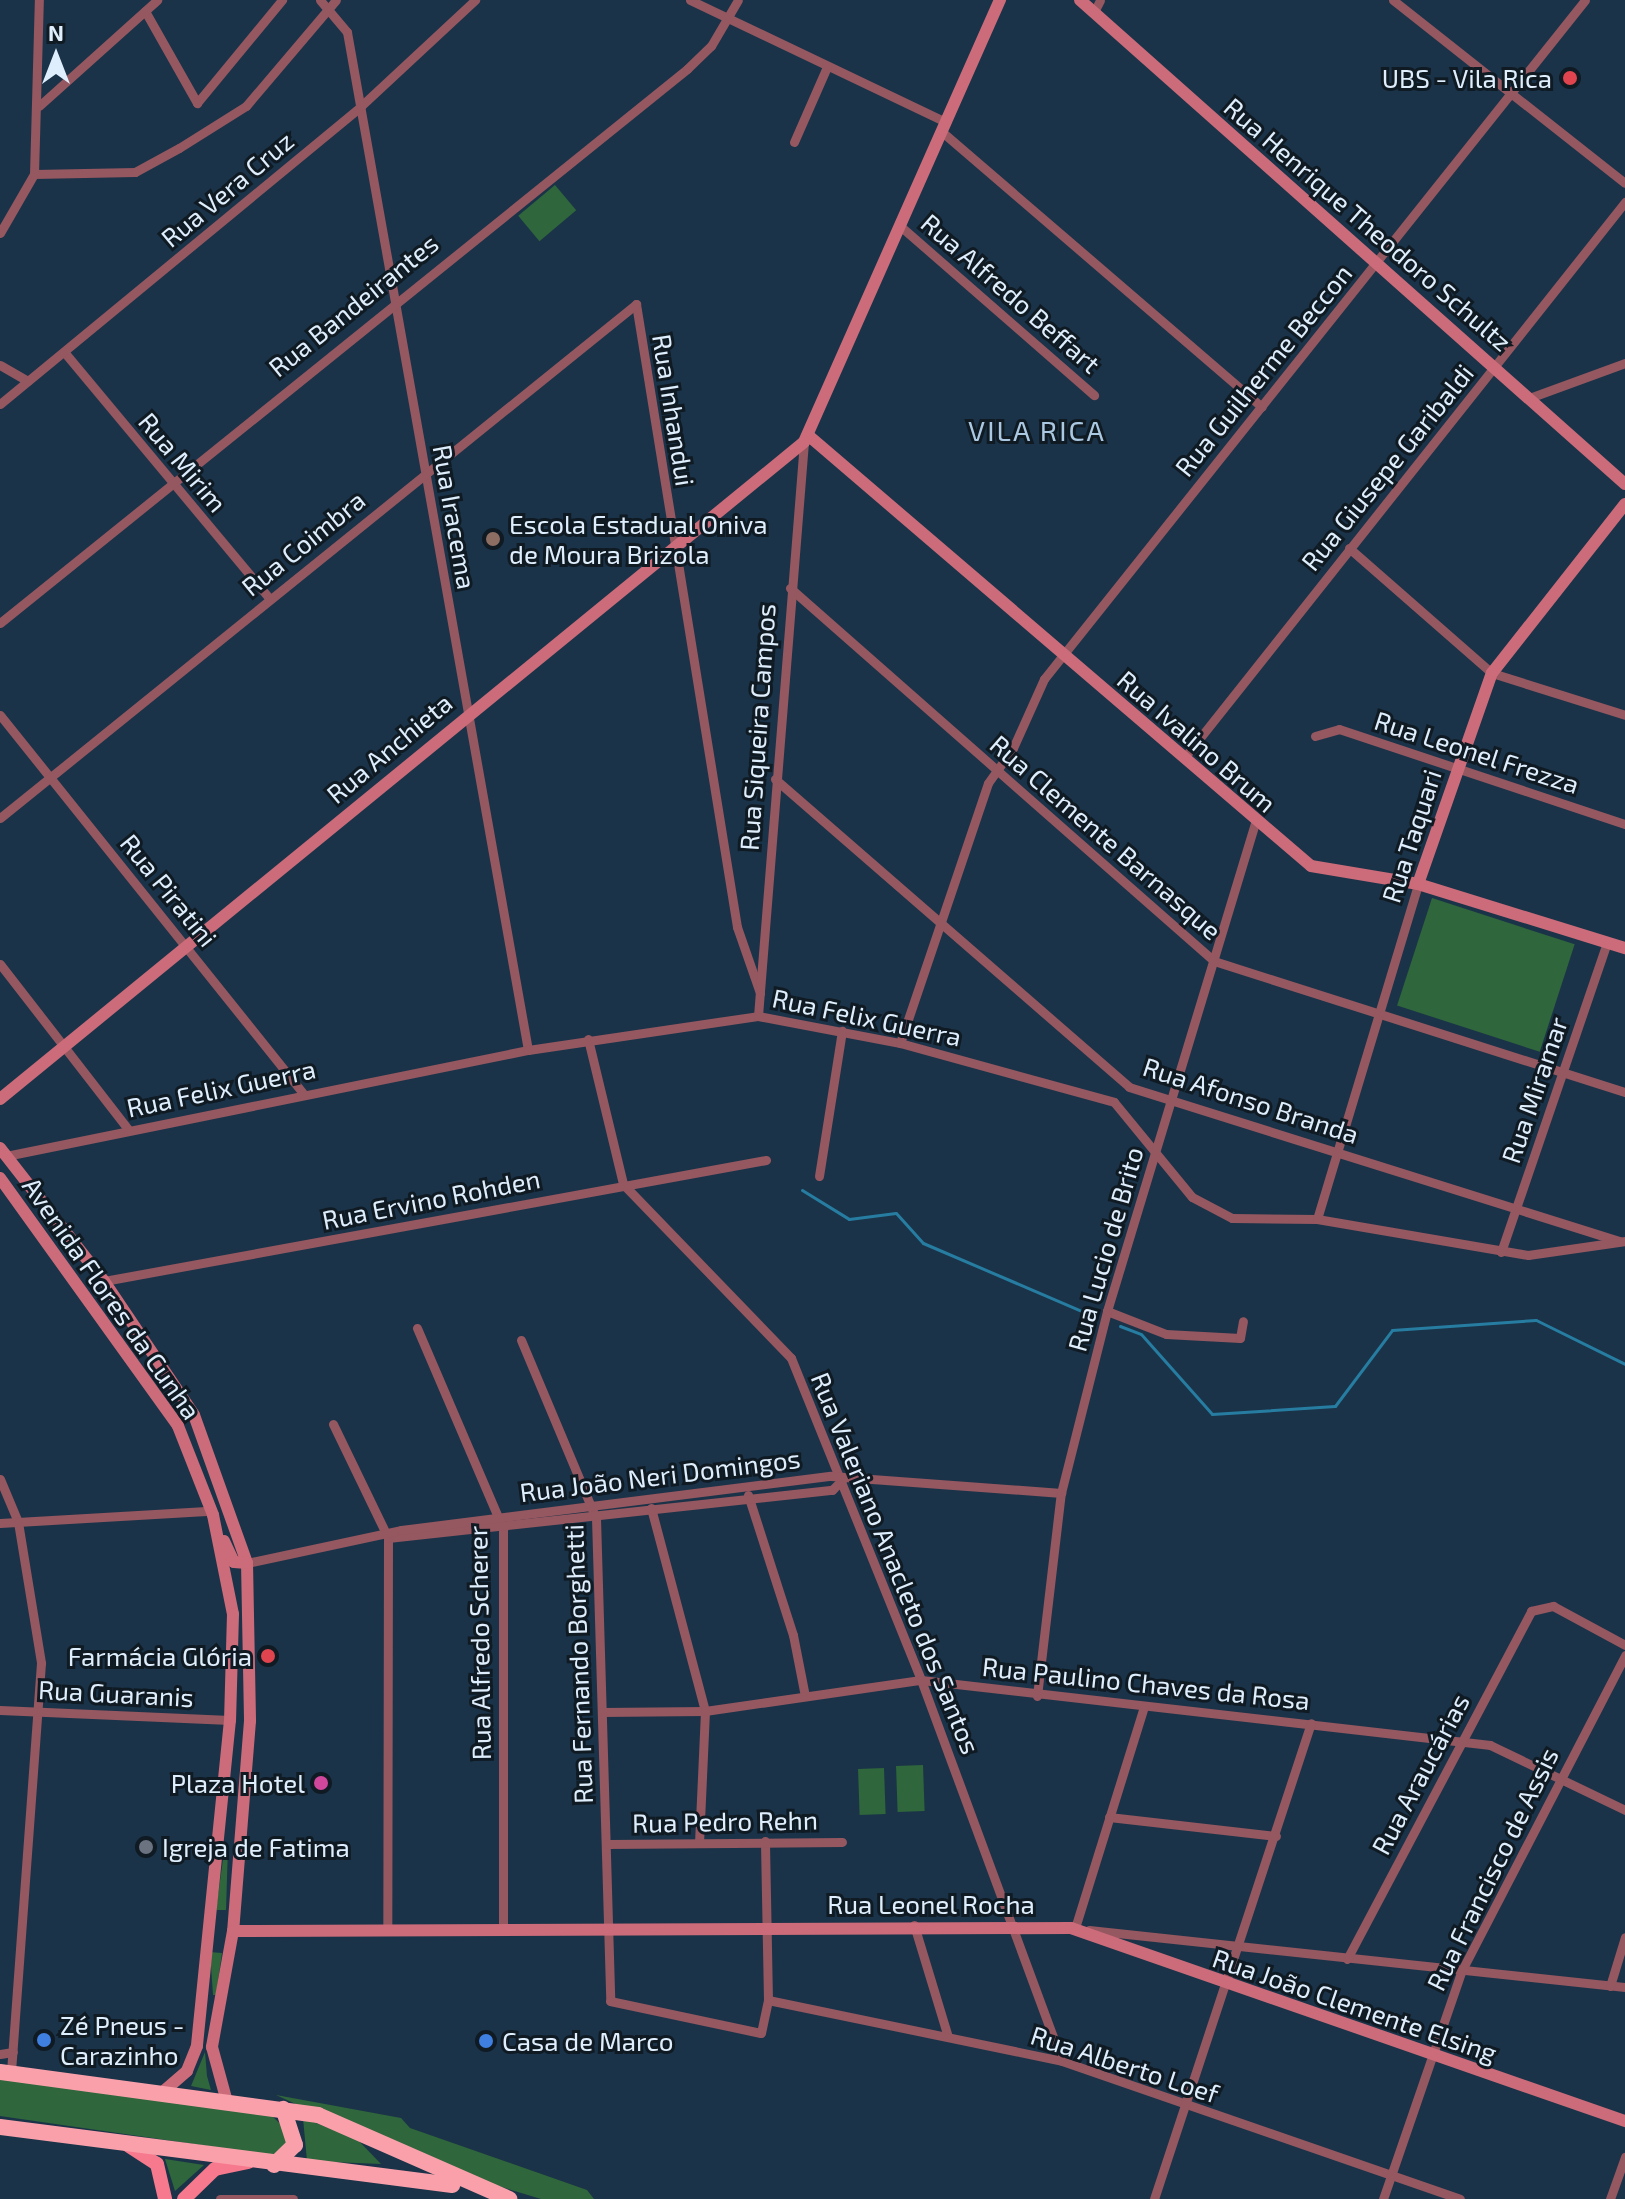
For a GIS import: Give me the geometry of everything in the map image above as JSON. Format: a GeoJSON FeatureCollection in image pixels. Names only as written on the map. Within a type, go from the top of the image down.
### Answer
{"type":"FeatureCollection","features":[{"type":"Feature","properties":{"kind":"highway"},"geometry":{"type":"LineString","coordinates":[[6,2073],[283,2109],[338,2122],[473,2187],[509,2199]]}},
{"type":"Feature","properties":{"kind":"highway"},"geometry":{"type":"LineString","coordinates":[[274,2165],[295,2145],[283,2109]]}},
{"type":"Feature","properties":{"kind":"highway"},"geometry":{"type":"LineString","coordinates":[[0,2127],[248,2162],[473,2187]]}},
{"type":"Feature","properties":{"kind":"main road"},"geometry":{"type":"LineString","coordinates":[[121,2142],[157,2164],[165,2199]]}},
{"type":"Feature","properties":{"kind":"main road"},"geometry":{"type":"LineString","coordinates":[[184,2199],[215,2169],[248,2162]]}},
{"type":"Feature","properties":{"kind":"street"},"geometry":{"type":"LineString","coordinates":[[0,233],[34,174],[39,106],[39,0]]}},
{"type":"Feature","properties":{"kind":"street"},"geometry":{"type":"LineString","coordinates":[[39,106],[157,0]]}},
{"type":"Feature","properties":{"kind":"street"},"geometry":{"type":"LineString","coordinates":[[145,11],[197,103],[237,59],[282,0]]}},
{"type":"Feature","properties":{"kind":"street","name":"Rua Iracema"},"geometry":{"type":"LineString","coordinates":[[320,0],[347,32],[528,1050]]}},
{"type":"Feature","properties":{"kind":"street"},"geometry":{"type":"LineString","coordinates":[[34,174],[135,172],[179,148],[246,106],[336,0]]}},
{"type":"Feature","properties":{"kind":"street","name":"Rua Vera Cruz"},"geometry":{"type":"LineString","coordinates":[[0,404],[361,106],[475,0]]}},
{"type":"Feature","properties":{"kind":"street"},"geometry":{"type":"LineString","coordinates":[[690,0],[943,127],[1262,407]]}},
{"type":"Feature","properties":{"kind":"street","name":"Rua Bandeirantes"},"geometry":{"type":"LineString","coordinates":[[0,623],[169,481],[687,69],[729,19],[738,0]]}},
{"type":"Feature","properties":{"kind":"street","name":"Rua Henrique Theodoro Schultz"},"geometry":{"type":"LineString","coordinates":[[1080,0],[1097,6],[1625,484]]}},
{"type":"Feature","properties":{"kind":"street"},"geometry":{"type":"LineString","coordinates":[[1393,0],[1625,183]]}},
{"type":"Feature","properties":{"kind":"street","name":"Rua Guilherme Beccon"},"geometry":{"type":"LineString","coordinates":[[900,1043],[998,770],[1063,653],[1585,0]]}},
{"type":"Feature","properties":{"kind":"street","name":"Rua Siqueira Campos"},"geometry":{"type":"LineString","coordinates":[[758,1016],[790,588],[806,439],[998,1]]}},
{"type":"Feature","properties":{"kind":"street"},"geometry":{"type":"LineString","coordinates":[[794,142],[827,67]]}},
{"type":"Feature","properties":{"kind":"street","name":"Rua Giusepe Garibaldi"},"geometry":{"type":"LineString","coordinates":[[1184,758],[1625,202]]}},
{"type":"Feature","properties":{"kind":"street","name":"Rua Alfredo Beffart"},"geometry":{"type":"LineString","coordinates":[[899,225],[1094,395]]}},
{"type":"Feature","properties":{"kind":"street","name":"Rua Coimbra"},"geometry":{"type":"LineString","coordinates":[[0,818],[425,471],[636,304]]}},
{"type":"Feature","properties":{"kind":"street","name":"Rua Inhandui"},"geometry":{"type":"LineString","coordinates":[[636,304],[673,548],[737,927],[760,993]]}},
{"type":"Feature","properties":{"kind":"street","name":"Rua Mirim"},"geometry":{"type":"LineString","coordinates":[[65,353],[269,598]]}},
{"type":"Feature","properties":{"kind":"street"},"geometry":{"type":"LineString","coordinates":[[1532,397],[1625,363]]}},
{"type":"Feature","properties":{"kind":"street"},"geometry":{"type":"LineString","coordinates":[[0,365],[28,381]]}},
{"type":"Feature","properties":{"kind":"street","name":"Rua Anchieta"},"geometry":{"type":"LineString","coordinates":[[0,1099],[467,711],[806,439]]}},
{"type":"Feature","properties":{"kind":"street","name":"Rua Ivalino Brum"},"geometry":{"type":"LineString","coordinates":[[806,439],[1063,653],[1255,823],[1311,866],[1418,884],[1625,948]]}},
{"type":"Feature","properties":{"kind":"street","name":"Rua Taquari"},"geometry":{"type":"LineString","coordinates":[[1317,1219],[1418,884],[1455,769],[1492,673],[1625,504]]}},
{"type":"Feature","properties":{"kind":"street"},"geometry":{"type":"LineString","coordinates":[[1349,548],[1492,673],[1625,715]]}},
{"type":"Feature","properties":{"kind":"street","name":"Rua Clemente Barnasque"},"geometry":{"type":"LineString","coordinates":[[790,588],[1214,961],[1625,1092]]}},
{"type":"Feature","properties":{"kind":"street","name":"Rua Piratini"},"geometry":{"type":"LineString","coordinates":[[0,715],[303,1093]]}},
{"type":"Feature","properties":{"kind":"street","name":"Rua Leonel Frezza"},"geometry":{"type":"LineString","coordinates":[[1315,736],[1339,729],[1625,824]]}},
{"type":"Feature","properties":{"kind":"street","name":"Rua Afonso Branda"},"geometry":{"type":"LineString","coordinates":[[775,779],[940,926],[1129,1087],[1624,1242]]}},
{"type":"Feature","properties":{"kind":"street","name":"Rua Lucio de Brito"},"geometry":{"type":"LineString","coordinates":[[1037,1696],[1061,1493],[1107,1311],[1255,823]]}},
{"type":"Feature","properties":{"kind":"street","name":"Rua Miramar"},"geometry":{"type":"LineString","coordinates":[[1501,1252],[1607,943]]}},
{"type":"Feature","properties":{"kind":"street"},"geometry":{"type":"LineString","coordinates":[[0,964],[128,1129]]}},
{"type":"Feature","properties":{"kind":"street","name":"Rua Felix Guerra"},"geometry":{"type":"LineString","coordinates":[[3,1152],[588,1039],[758,1016],[900,1043],[1114,1102],[1155,1157],[1192,1197],[1232,1218],[1317,1219],[1501,1252],[1624,1242]]}},
{"type":"Feature","properties":{"kind":"street"},"geometry":{"type":"LineString","coordinates":[[819,1176],[842,1031]]}},
{"type":"Feature","properties":{"kind":"street"},"geometry":{"type":"LineString","coordinates":[[588,1039],[623,1184]]}},
{"type":"Feature","properties":{"kind":"street","name":"Avenida Flores da Cunha"},"geometry":{"type":"LineString","coordinates":[[3,1152],[104,1281],[194,1415],[238,1530],[247,1563],[251,1707],[233,1931],[212,2047],[227,2102]]}},
{"type":"Feature","properties":{"kind":"street","name":"Rua Ervino Rohden"},"geometry":{"type":"LineString","coordinates":[[104,1281],[766,1160]]}},
{"type":"Feature","properties":{"kind":"street","name":"Avenida Flores da Cunha"},"geometry":{"type":"LineString","coordinates":[[0,1178],[162,1400],[217,1529],[233,1614],[230,1720],[197,2046],[187,2071],[162,2093]]}},
{"type":"Feature","properties":{"kind":"street","name":"Rua Valeriano Anacleto dos Santos"},"geometry":{"type":"LineString","coordinates":[[623,1184],[791,1358],[843,1479],[921,1680],[1062,2061]]}},
{"type":"Feature","properties":{"kind":"street"},"geometry":{"type":"LineString","coordinates":[[1107,1311],[1166,1334],[1240,1338],[1243,1321]]}},
{"type":"Feature","properties":{"kind":"street","name":"Rua Alfredo Scherer"},"geometry":{"type":"LineString","coordinates":[[417,1328],[501,1518],[503,1529],[503,1927]]}},
{"type":"Feature","properties":{"kind":"street","name":"Rua Fernando Borghetti"},"geometry":{"type":"LineString","coordinates":[[521,1340],[596,1518],[608,1844],[610,2001],[761,2033],[768,2000]]}},
{"type":"Feature","properties":{"kind":"street"},"geometry":{"type":"LineString","coordinates":[[333,1424],[388,1538],[387,1929]]}},
{"type":"Feature","properties":{"kind":"street"},"geometry":{"type":"LineString","coordinates":[[0,1479],[18,1522],[41,1663],[40,1712],[13,2052],[6,2073]]}},
{"type":"Feature","properties":{"kind":"street","name":"Rua João Neri Domingos"},"geometry":{"type":"LineString","coordinates":[[388,1538],[503,1529],[832,1490],[843,1479]]}},
{"type":"Feature","properties":{"kind":"street","name":"Rua João Neri Domingos"},"geometry":{"type":"LineString","coordinates":[[247,1563],[501,1518],[745,1487],[843,1479],[1061,1493]]}},
{"type":"Feature","properties":{"kind":"street"},"geometry":{"type":"LineString","coordinates":[[745,1487],[793,1635],[805,1696]]}},
{"type":"Feature","properties":{"kind":"street"},"geometry":{"type":"LineString","coordinates":[[649,1499],[705,1711],[699,1842]]}},
{"type":"Feature","properties":{"kind":"street"},"geometry":{"type":"LineString","coordinates":[[0,1523],[226,1509],[238,1530]]}},
{"type":"Feature","properties":{"kind":"street"},"geometry":{"type":"LineString","coordinates":[[217,1529],[234,1562],[247,1563]]}},
{"type":"Feature","properties":{"kind":"street","name":"Rua Araucárias"},"geometry":{"type":"LineString","coordinates":[[1347,1959],[1531,1611],[1553,1606],[1625,1645]]}},
{"type":"Feature","properties":{"kind":"street","name":"Rua Francisco de Assis"},"geometry":{"type":"LineString","coordinates":[[1383,2199],[1461,1972],[1625,1655]]}},
{"type":"Feature","properties":{"kind":"street","name":"Rua Paulino Chaves da Rosa"},"geometry":{"type":"LineString","coordinates":[[602,1712],[705,1711],[921,1680],[1037,1696],[1311,1723],[1511,1750],[1625,1810]]}},
{"type":"Feature","properties":{"kind":"street"},"geometry":{"type":"LineString","coordinates":[[1071,1928],[1144,1707]]}},
{"type":"Feature","properties":{"kind":"street","name":"Rua Guaranis"},"geometry":{"type":"LineString","coordinates":[[0,1710],[230,1720]]}},
{"type":"Feature","properties":{"kind":"street"},"geometry":{"type":"LineString","coordinates":[[1154,2199],[1242,1949],[1311,1723]]}},
{"type":"Feature","properties":{"kind":"street"},"geometry":{"type":"LineString","coordinates":[[1109,1817],[1276,1836]]}},
{"type":"Feature","properties":{"kind":"street"},"geometry":{"type":"LineString","coordinates":[[765,1841],[769,1925],[768,2000]]}},
{"type":"Feature","properties":{"kind":"street","name":"Rua Pedro Rehn"},"geometry":{"type":"LineString","coordinates":[[608,1844],[842,1842]]}},
{"type":"Feature","properties":{"kind":"street"},"geometry":{"type":"LineString","coordinates":[[220,1919],[233,1931],[220,1943],[207,1930],[220,1919]]}},
{"type":"Feature","properties":{"kind":"street"},"geometry":{"type":"LineString","coordinates":[[914,1925],[948,2037]]}},
{"type":"Feature","properties":{"kind":"street","name":"Rua Leonel Rocha"},"geometry":{"type":"LineString","coordinates":[[233,1931],[1013,1925],[1071,1928],[1242,1949],[1625,1987]]}},
{"type":"Feature","properties":{"kind":"street","name":"Rua João Clemente Elsing"},"geometry":{"type":"LineString","coordinates":[[1071,1928],[1625,2121]]}},
{"type":"Feature","properties":{"kind":"street"},"geometry":{"type":"LineString","coordinates":[[1610,1986],[1625,1937]]}},
{"type":"Feature","properties":{"kind":"street","name":"Rua Alberto Loef"},"geometry":{"type":"LineString","coordinates":[[768,2000],[1062,2061],[1186,2107],[1460,2199]]}},
{"type":"Feature","properties":{"kind":"street"},"geometry":{"type":"LineString","coordinates":[[0,2054],[13,2052]]}},
{"type":"Feature","properties":{"kind":"street"},"geometry":{"type":"LineString","coordinates":[[1610,2199],[1625,2157]]}},
{"type":"Feature","properties":{"kind":"street"},"geometry":{"type":"LineString","coordinates":[[220,2199],[293,2199]]}},
{"type":"Feature","properties":{"kind":"green space"},"geometry":{"type":"Polygon","coordinates":[[[555,185],[576,210],[539,241],[518,216],[555,185]]]}},
{"type":"Feature","properties":{"kind":"green space"},"geometry":{"type":"Polygon","coordinates":[[[1432,898],[1575,944],[1540,1052],[1397,1005],[1432,898]]]}},
{"type":"Feature","properties":{"kind":"green space"},"geometry":{"type":"Polygon","coordinates":[[[923,1765],[925,1811],[898,1812],[896,1766],[923,1765]]]}},
{"type":"Feature","properties":{"kind":"green space"},"geometry":{"type":"Polygon","coordinates":[[[884,1768],[886,1814],[860,1815],[858,1769],[884,1768]]]}},
{"type":"Feature","properties":{"kind":"green space"},"geometry":{"type":"Polygon","coordinates":[[[225,1845],[228,1846],[226,1910],[216,1910],[225,1845]]]}},
{"type":"Feature","properties":{"kind":"green space"},"geometry":{"type":"Polygon","coordinates":[[[210,1952],[222,1953],[216,1995],[213,1995],[210,1952]]]}},
{"type":"Feature","properties":{"kind":"green space"},"geometry":{"type":"Polygon","coordinates":[[[205,2052],[207,2076],[211,2090],[191,2086],[205,2052]]]}},
{"type":"Feature","properties":{"kind":"green space"},"geometry":{"type":"Polygon","coordinates":[[[0,2076],[272,2116],[290,2133],[283,2152],[270,2155],[0,2116],[0,2076]]]}},
{"type":"Feature","properties":{"kind":"green space"},"geometry":{"type":"Polygon","coordinates":[[[276,2095],[401,2118],[410,2128],[587,2190],[594,2199],[541,2199],[429,2165],[276,2095]]]}},
{"type":"Feature","properties":{"kind":"green space"},"geometry":{"type":"Polygon","coordinates":[[[303,2118],[357,2139],[381,2164],[307,2161],[303,2118]]]}},
{"type":"Feature","properties":{"kind":"green space"},"geometry":{"type":"Polygon","coordinates":[[[165,2159],[204,2165],[175,2191],[165,2159]]]}},
{"type":"Feature","properties":{"kind":"waterway"},"geometry":{"type":"LineString","coordinates":[[802,1190],[849,1219],[896,1213],[923,1243],[1089,1314]]}},
{"type":"Feature","properties":{"kind":"waterway"},"geometry":{"type":"LineString","coordinates":[[1120,1326],[1141,1334],[1212,1414],[1335,1406],[1392,1330],[1536,1320],[1625,1364]]}},
{"type":"Feature","properties":{"kind":"place","name":"UBS - Vila Rica"},"geometry":{"type":"Point","coordinates":[1570,78]}},
{"type":"Feature","properties":{"kind":"place","name":"Escola Estadual Oniva de Moura Brizola"},"geometry":{"type":"Point","coordinates":[493,539]}},
{"type":"Feature","properties":{"kind":"place","name":"Farmácia Glória"},"geometry":{"type":"Point","coordinates":[268,1656]}},
{"type":"Feature","properties":{"kind":"place","name":"Plaza Hotel"},"geometry":{"type":"Point","coordinates":[321,1783]}},
{"type":"Feature","properties":{"kind":"place","name":"Igreja de Fatima"},"geometry":{"type":"Point","coordinates":[146,1847]}},
{"type":"Feature","properties":{"kind":"place","name":"Zé Pneus - Carazinho"},"geometry":{"type":"Point","coordinates":[44,2040]}},
{"type":"Feature","properties":{"kind":"place","name":"Casa de Marco"},"geometry":{"type":"Point","coordinates":[486,2041]}},
{"type":"Feature","properties":{"kind":"district","name":"VILA RICA"},"geometry":{"type":"Point","coordinates":[1037,430]}}]}
